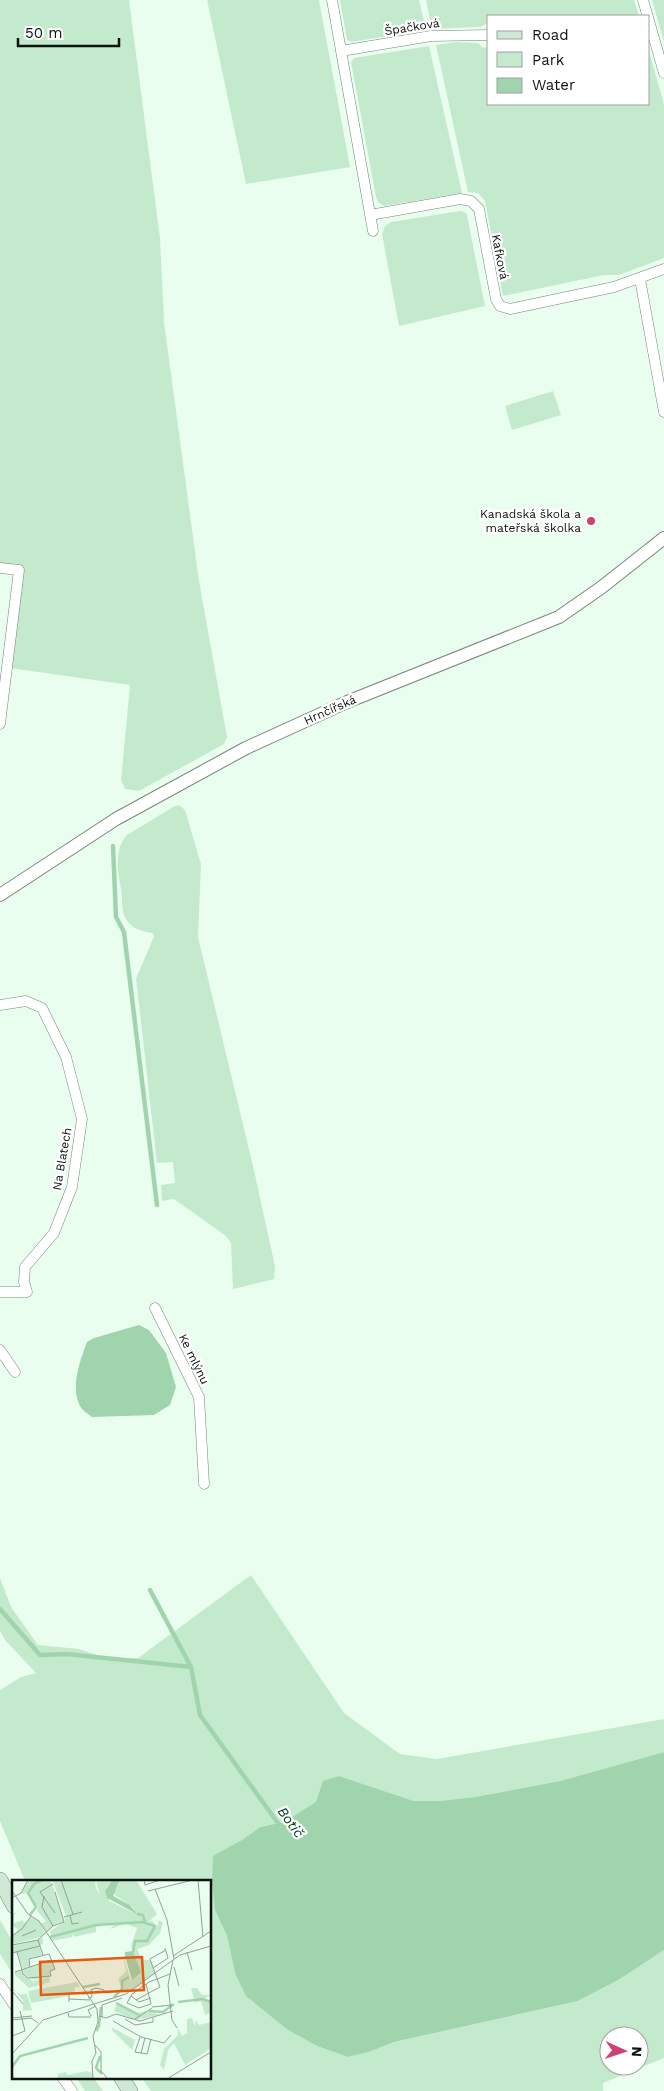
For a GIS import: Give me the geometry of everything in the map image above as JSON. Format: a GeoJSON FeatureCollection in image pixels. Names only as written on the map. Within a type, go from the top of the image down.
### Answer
{"type":"FeatureCollection","features":[{"type":"Feature","properties":{"kind":"main road"},"geometry":{"type":"LineString","coordinates":[[0,1880],[12,1902]]}},
{"type":"Feature","properties":{"kind":"main road"},"geometry":{"type":"LineString","coordinates":[[122,2078],[130,2091]]}},
{"type":"Feature","properties":{"kind":"street"},"geometry":{"type":"LineString","coordinates":[[332,0],[373,231]]}},
{"type":"Feature","properties":{"kind":"street"},"geometry":{"type":"LineString","coordinates":[[643,0],[647,15]]}},
{"type":"Feature","properties":{"kind":"street"},"geometry":{"type":"LineString","coordinates":[[649,21],[664,73]]}},
{"type":"Feature","properties":{"kind":"street","name":"Špačková"},"geometry":{"type":"LineString","coordinates":[[341,51],[448,34],[487,36]]}},
{"type":"Feature","properties":{"kind":"street","name":"Kafková"},"geometry":{"type":"LineString","coordinates":[[370,215],[460,199],[474,204],[479,209],[496,299],[503,308],[514,309],[614,287],[640,279]]}},
{"type":"Feature","properties":{"kind":"street"},"geometry":{"type":"LineString","coordinates":[[664,269],[640,279],[664,412]]}},
{"type":"Feature","properties":{"kind":"street","name":"Hrnčířská"},"geometry":{"type":"LineString","coordinates":[[0,895],[116,819],[246,748],[347,702],[559,617],[602,587],[664,538]]}},
{"type":"Feature","properties":{"kind":"street"},"geometry":{"type":"LineString","coordinates":[[0,568],[19,570],[0,724]]}},
{"type":"Feature","properties":{"kind":"street","name":"Na Blatech"},"geometry":{"type":"LineString","coordinates":[[0,1005],[26,1001],[42,1008],[66,1057],[82,1119],[72,1187],[54,1233],[25,1267],[24,1282],[27,1292],[0,1292]]}},
{"type":"Feature","properties":{"kind":"street","name":"Ke mlýnu"},"geometry":{"type":"LineString","coordinates":[[155,1308],[199,1397],[204,1484]]}},
{"type":"Feature","properties":{"kind":"street"},"geometry":{"type":"LineString","coordinates":[[0,1350],[15,1372]]}},
{"type":"Feature","properties":{"kind":"street"},"geometry":{"type":"LineString","coordinates":[[0,1984],[12,2002]]}},
{"type":"Feature","properties":{"kind":"street"},"geometry":{"type":"LineString","coordinates":[[63,2078],[72,2091]]}},
{"type":"Feature","properties":{"kind":"green space"},"geometry":{"type":"Polygon","coordinates":[[[0,0],[129,0],[160,238],[164,322],[199,581],[227,737],[224,744],[139,791],[125,789],[121,780],[130,685],[10,668],[22,577],[0,564],[0,0]]]}},
{"type":"Feature","properties":{"kind":"green space"},"geometry":{"type":"Polygon","coordinates":[[[207,0],[319,0],[350,167],[246,184],[207,0]]]}},
{"type":"Feature","properties":{"kind":"green space"},"geometry":{"type":"Polygon","coordinates":[[[340,0],[419,0],[426,30],[351,42],[347,40],[340,0]]]}},
{"type":"Feature","properties":{"kind":"green space"},"geometry":{"type":"Polygon","coordinates":[[[426,0],[634,0],[639,15],[487,15],[487,24],[480,27],[432,29],[426,0]]]}},
{"type":"Feature","properties":{"kind":"green space"},"geometry":{"type":"Polygon","coordinates":[[[652,0],[664,0],[664,42],[652,0]]]}},
{"type":"Feature","properties":{"kind":"green space"},"geometry":{"type":"Polygon","coordinates":[[[457,42],[478,43],[482,47],[487,48],[487,105],[649,105],[649,52],[664,104],[664,258],[619,275],[604,275],[503,296],[485,201],[478,193],[468,192],[436,45],[457,42]]]}},
{"type":"Feature","properties":{"kind":"green space"},"geometry":{"type":"Polygon","coordinates":[[[429,46],[462,193],[384,206],[378,202],[376,197],[351,62],[354,58],[429,46]]]}},
{"type":"Feature","properties":{"kind":"green space"},"geometry":{"type":"Polygon","coordinates":[[[460,211],[465,212],[467,215],[485,306],[399,326],[382,234],[385,226],[391,222],[460,211]]]}},
{"type":"Feature","properties":{"kind":"green space"},"geometry":{"type":"Polygon","coordinates":[[[553,391],[561,415],[512,430],[505,406],[553,391]]]}},
{"type":"Feature","properties":{"kind":"green space"},"geometry":{"type":"Polygon","coordinates":[[[179,805],[185,810],[201,864],[198,937],[275,1266],[274,1279],[233,1289],[231,1243],[226,1236],[174,1199],[162,1201],[161,1185],[175,1183],[173,1162],[157,1163],[136,979],[154,936],[152,933],[135,928],[126,919],[123,911],[118,872],[119,848],[127,835],[179,805]]]}},
{"type":"Feature","properties":{"kind":"green space"},"geometry":{"type":"Polygon","coordinates":[[[251,1575],[344,1713],[400,1754],[437,1759],[664,1719],[664,1752],[560,1781],[475,1797],[439,1801],[414,1801],[339,1776],[317,1802],[284,1822],[260,1827],[242,1840],[215,1910],[227,1936],[235,1973],[288,2030],[317,2046],[349,2057],[369,2052],[394,2042],[578,2001],[620,1979],[664,1950],[664,2058],[649,2064],[649,2026],[599,2026],[599,2076],[620,2076],[603,2083],[603,2091],[151,2091],[142,2078],[211,2078],[211,1880],[25,1880],[0,1821],[0,1690],[21,1677],[36,1673],[5,1640],[0,1631],[0,1578],[11,1607],[38,1645],[79,1649],[109,1659],[138,1658],[251,1575]]]}},
{"type":"Feature","properties":{"kind":"green space"},"geometry":{"type":"Polygon","coordinates":[[[0,1920],[12,1941],[12,1973],[0,1954],[0,1920]]]}},
{"type":"Feature","properties":{"kind":"green space"},"geometry":{"type":"Polygon","coordinates":[[[77,2078],[94,2078],[103,2091],[85,2091],[77,2078]]]}},
{"type":"Feature","properties":{"kind":"water"},"geometry":{"type":"Polygon","coordinates":[[[139,1325],[149,1330],[166,1353],[176,1387],[170,1405],[154,1415],[92,1417],[80,1406],[76,1391],[77,1374],[87,1342],[94,1338],[139,1325]]]}},
{"type":"Feature","properties":{"kind":"water"},"geometry":{"type":"Polygon","coordinates":[[[664,1752],[664,1950],[620,1979],[578,2001],[394,2042],[369,2052],[348,2057],[317,2046],[288,2030],[246,1996],[235,1973],[227,1936],[215,1910],[212,1882],[213,1856],[242,1840],[260,1827],[284,1822],[316,1802],[323,1781],[339,1776],[414,1801],[439,1801],[475,1797],[560,1781],[664,1752]]]}},
{"type":"Feature","properties":{"kind":"waterway"},"geometry":{"type":"LineString","coordinates":[[113,846],[116,917],[124,932],[157,1205]]}},
{"type":"Feature","properties":{"kind":"waterway"},"geometry":{"type":"LineString","coordinates":[[150,1590],[191,1667]]}},
{"type":"Feature","properties":{"kind":"waterway","name":"Botič"},"geometry":{"type":"LineString","coordinates":[[0,1609],[40,1655],[66,1654],[191,1667],[200,1715],[280,1826]]}},
{"type":"Feature","properties":{"kind":"place","name":"Kanadská škola a mateřská školka"},"geometry":{"type":"Point","coordinates":[591,521]}}]}
